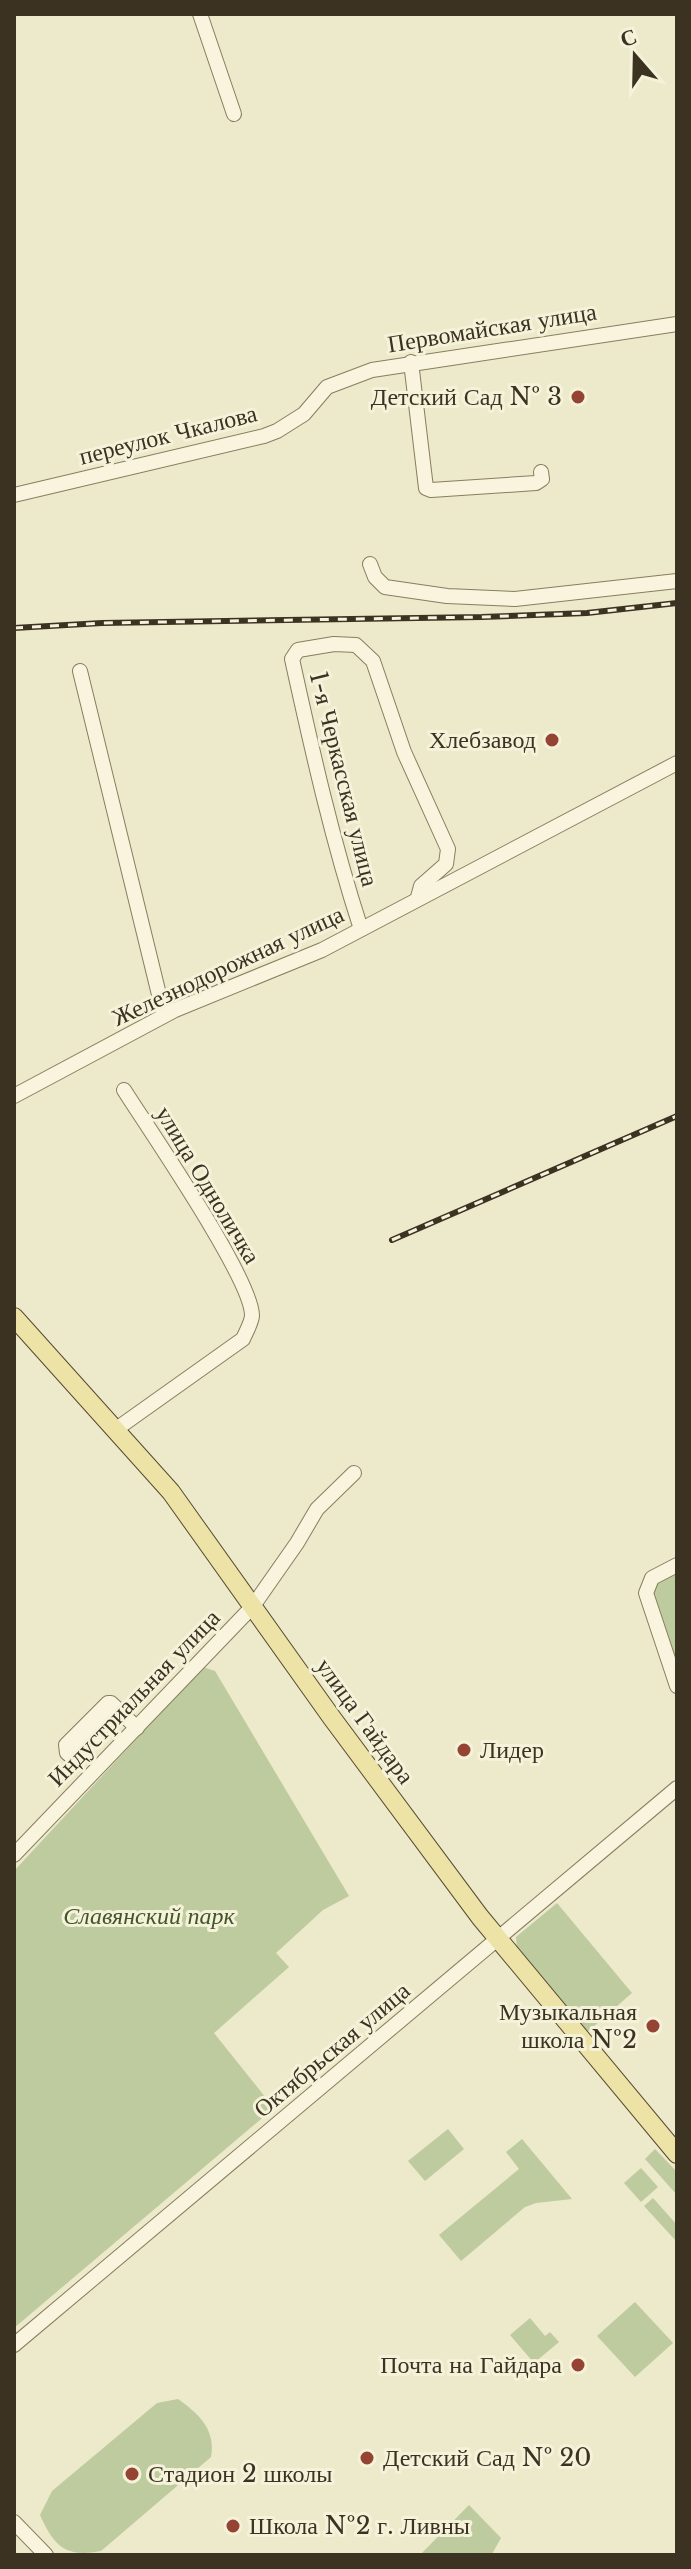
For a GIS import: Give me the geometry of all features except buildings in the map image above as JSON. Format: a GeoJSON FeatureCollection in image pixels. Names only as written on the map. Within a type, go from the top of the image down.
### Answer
{"type":"FeatureCollection","features":[{"type":"Feature","properties":{"kind":"main road","name":"улица Гайдара"},"geometry":{"type":"LineString","coordinates":[[14,1317],[171,1492],[332,1718],[496,1939],[677,2154]]}},
{"type":"Feature","properties":{"kind":"street"},"geometry":{"type":"LineString","coordinates":[[200,14],[234,114]]}},
{"type":"Feature","properties":{"kind":"street","name":"Первомайская улица"},"geometry":{"type":"LineString","coordinates":[[319,394],[327,387],[372,370],[411,362],[677,324]]}},
{"type":"Feature","properties":{"kind":"street"},"geometry":{"type":"LineString","coordinates":[[411,362],[426,488],[532,484],[542,479],[541,472]]}},
{"type":"Feature","properties":{"kind":"street","name":"переулок Чкалова"},"geometry":{"type":"LineString","coordinates":[[14,495],[264,436],[289,425],[304,414],[319,394]]}},
{"type":"Feature","properties":{"kind":"street"},"geometry":{"type":"LineString","coordinates":[[370,564],[375,577],[385,587],[447,596],[515,599],[677,581]]}},
{"type":"Feature","properties":{"kind":"street","name":"1-я Черкасская улица"},"geometry":{"type":"LineString","coordinates":[[361,929],[339,862],[319,781],[292,659],[298,650],[334,644],[356,645],[365,651],[378,670],[404,752],[448,849],[446,864],[421,886],[418,898]]}},
{"type":"Feature","properties":{"kind":"street"},"geometry":{"type":"LineString","coordinates":[[80,671],[164,1015]]}},
{"type":"Feature","properties":{"kind":"street","name":"Железнодорожная улица"},"geometry":{"type":"LineString","coordinates":[[14,1096],[164,1015],[322,950],[677,763]]}},
{"type":"Feature","properties":{"kind":"street","name":"улица Одноличка"},"geometry":{"type":"LineString","coordinates":[[115,1430],[243,1339],[252,1315],[243,1285],[227,1255],[124,1090]]}},
{"type":"Feature","properties":{"kind":"street","name":"Индустриальная улица"},"geometry":{"type":"LineString","coordinates":[[14,1855],[253,1606],[317,1509],[354,1473]]}},
{"type":"Feature","properties":{"kind":"street"},"geometry":{"type":"LineString","coordinates":[[677,1565],[652,1578],[646,1593],[677,1686]]}},
{"type":"Feature","properties":{"kind":"street"},"geometry":{"type":"LineString","coordinates":[[118,1711],[137,1728]]}},
{"type":"Feature","properties":{"kind":"street","name":"Октябрьская улица"},"geometry":{"type":"LineString","coordinates":[[14,2345],[677,1788]]}},
{"type":"Feature","properties":{"kind":"street"},"geometry":{"type":"LineString","coordinates":[[14,2522],[46,2555]]}},
{"type":"Feature","properties":{"kind":"green space"},"geometry":{"type":"Polygon","coordinates":[[[677,1572],[677,1676],[651,1588],[657,1579],[677,1572]]]}},
{"type":"Feature","properties":{"kind":"green space","name":"Славянский парк"},"geometry":{"type":"Polygon","coordinates":[[[203,1667],[215,1671],[349,1896],[323,1910],[276,1953],[289,1967],[214,2033],[274,2108],[14,2328],[14,1871],[203,1667]]]}},
{"type":"Feature","properties":{"kind":"green space"},"geometry":{"type":"Polygon","coordinates":[[[557,1903],[632,1993],[586,2033],[517,1950],[516,1937],[557,1903]]]}},
{"type":"Feature","properties":{"kind":"green space"},"geometry":{"type":"Polygon","coordinates":[[[448,2129],[464,2149],[425,2181],[408,2161],[448,2129]]]}},
{"type":"Feature","properties":{"kind":"green space"},"geometry":{"type":"Polygon","coordinates":[[[522,2139],[572,2199],[525,2207],[461,2261],[439,2235],[519,2169],[506,2152],[522,2139]]]}},
{"type":"Feature","properties":{"kind":"green space"},"geometry":{"type":"Polygon","coordinates":[[[655,2149],[677,2172],[677,2195],[645,2159],[655,2149]]]}},
{"type":"Feature","properties":{"kind":"green space"},"geometry":{"type":"Polygon","coordinates":[[[641,2168],[658,2187],[641,2202],[624,2183],[641,2168]]]}},
{"type":"Feature","properties":{"kind":"green space"},"geometry":{"type":"Polygon","coordinates":[[[653,2198],[677,2225],[677,2242],[644,2206],[653,2198]]]}},
{"type":"Feature","properties":{"kind":"green space"},"geometry":{"type":"Polygon","coordinates":[[[635,2302],[673,2343],[635,2377],[597,2336],[635,2302]]]}},
{"type":"Feature","properties":{"kind":"green space"},"geometry":{"type":"Polygon","coordinates":[[[530,2318],[545,2336],[550,2332],[559,2342],[534,2363],[510,2335],[530,2318]]]}},
{"type":"Feature","properties":{"kind":"green space","name":"Стадион 2 школы"},"geometry":{"type":"Polygon","coordinates":[[[178,2399],[193,2411],[208,2431],[211,2457],[101,2551],[78,2553],[62,2547],[50,2535],[40,2515],[52,2491],[157,2403],[178,2399]]]}},
{"type":"Feature","properties":{"kind":"green space"},"geometry":{"type":"Polygon","coordinates":[[[469,2505],[501,2538],[492,2554],[420,2555],[469,2505]]]}},
{"type":"Feature","properties":{"kind":"railway"},"geometry":{"type":"LineString","coordinates":[[14,628],[102,623],[482,617],[587,613],[677,603]]}},
{"type":"Feature","properties":{"kind":"railway"},"geometry":{"type":"LineString","coordinates":[[392,1240],[677,1116]]}},
{"type":"Feature","properties":{"kind":"place","name":"Детский Сад № 3"},"geometry":{"type":"Point","coordinates":[578,397]}},
{"type":"Feature","properties":{"kind":"place","name":"Хлебзавод"},"geometry":{"type":"Point","coordinates":[552,740]}},
{"type":"Feature","properties":{"kind":"place","name":"Лидер"},"geometry":{"type":"Point","coordinates":[464,1750]}},
{"type":"Feature","properties":{"kind":"place","name":"Музыкальная школа №2"},"geometry":{"type":"Point","coordinates":[653,2026]}},
{"type":"Feature","properties":{"kind":"place","name":"Почта на Гайдара"},"geometry":{"type":"Point","coordinates":[578,2365]}},
{"type":"Feature","properties":{"kind":"place","name":"Детский Сад № 20"},"geometry":{"type":"Point","coordinates":[367,2458]}},
{"type":"Feature","properties":{"kind":"place","name":"Стадион 2 школы"},"geometry":{"type":"Point","coordinates":[132,2474]}},
{"type":"Feature","properties":{"kind":"place","name":"Школа №2 г. Ливны"},"geometry":{"type":"Point","coordinates":[233,2526]}}]}
